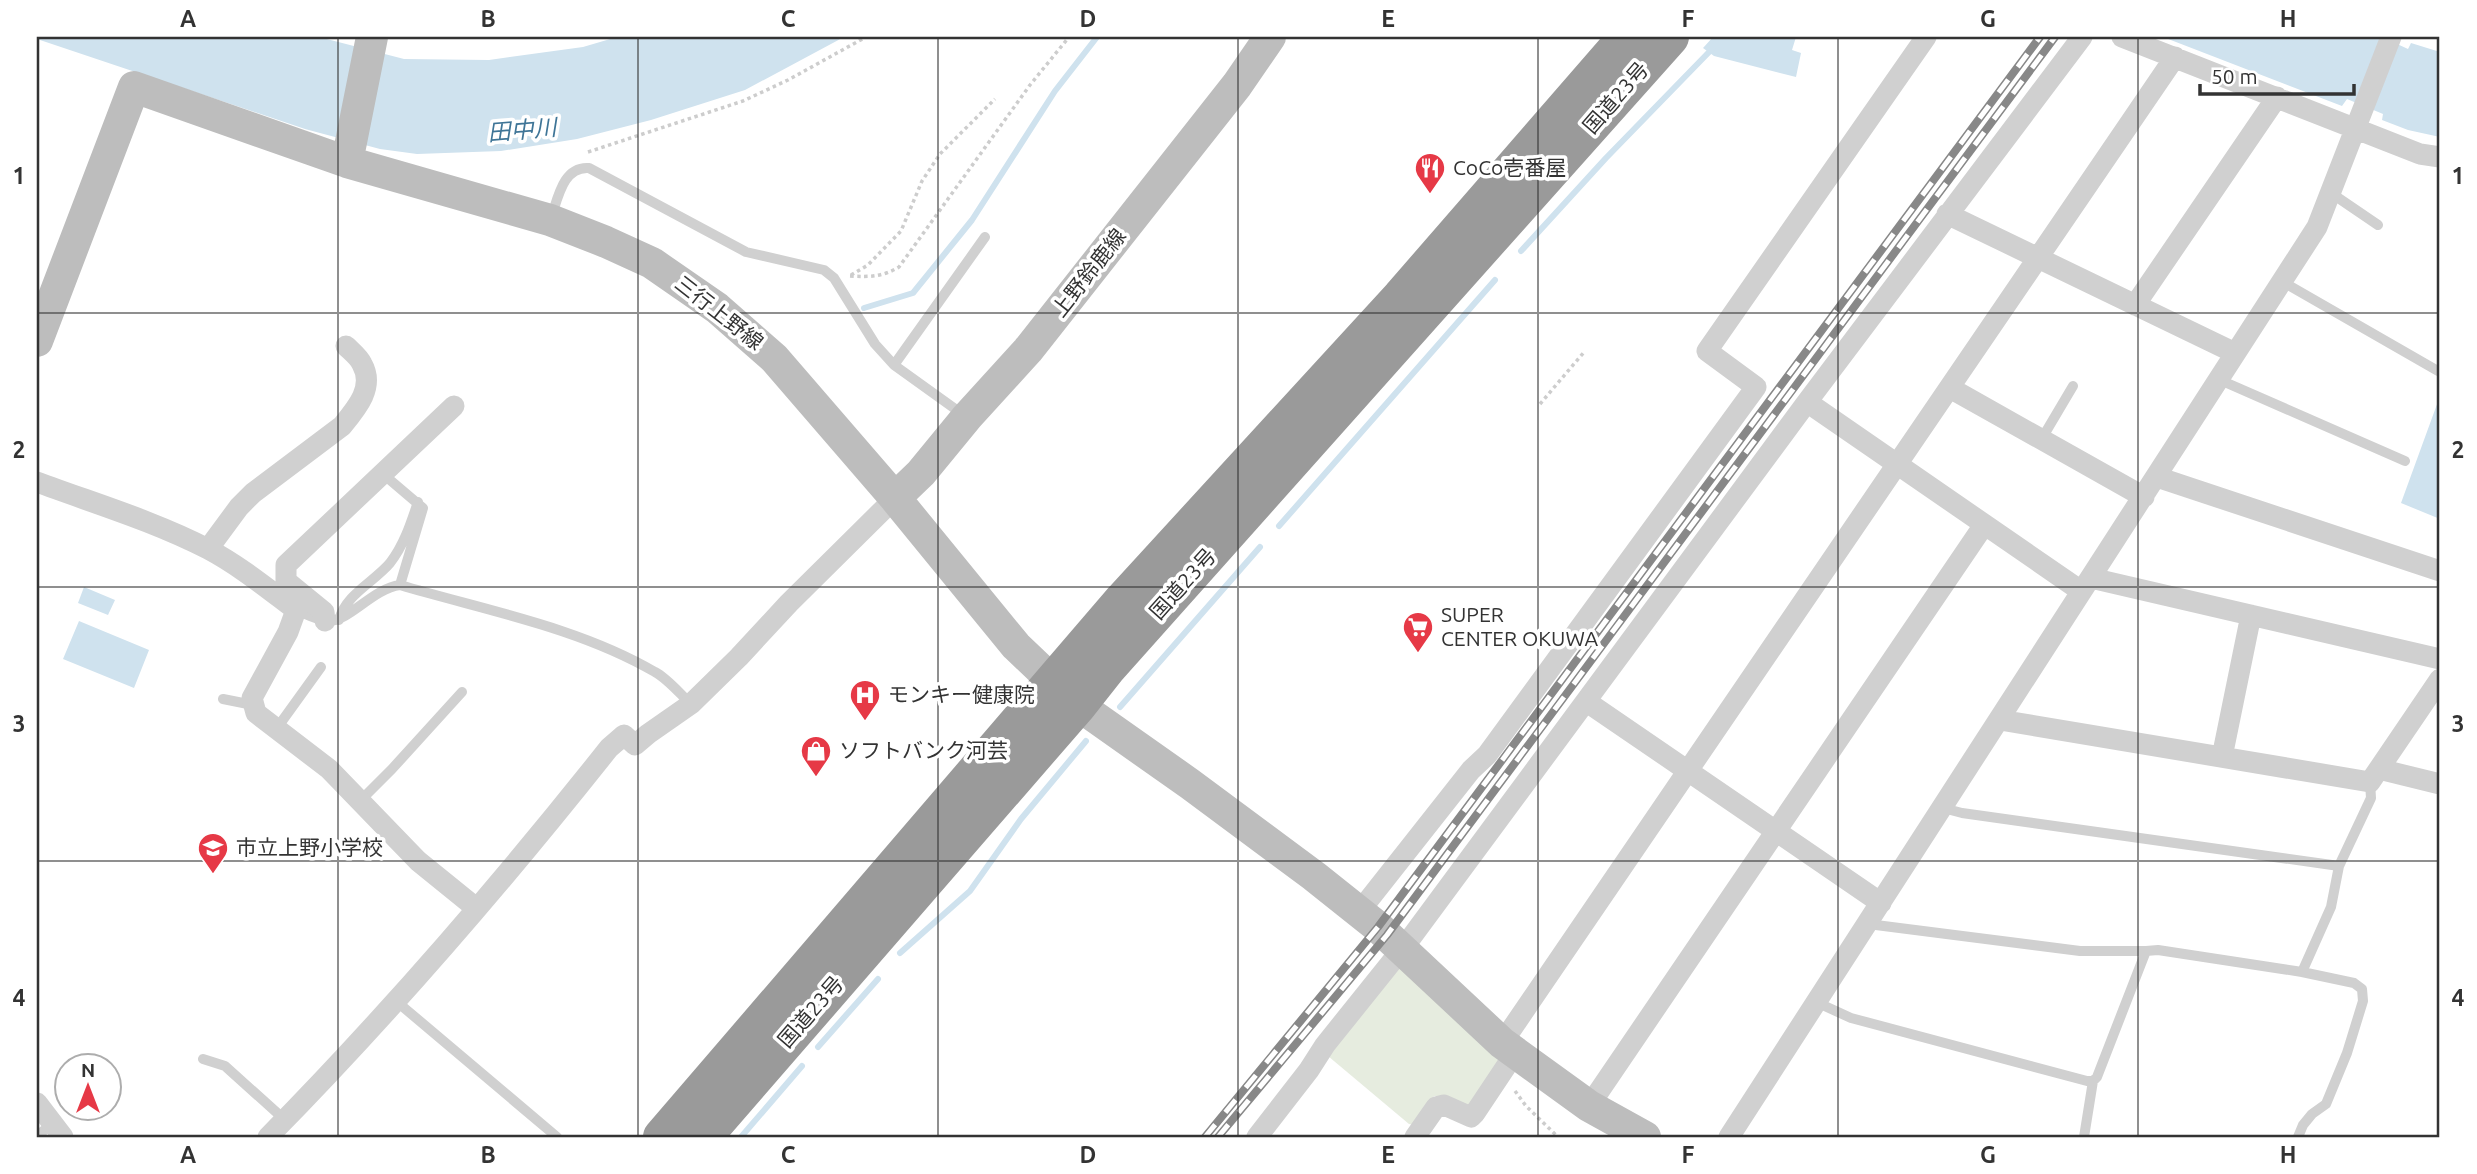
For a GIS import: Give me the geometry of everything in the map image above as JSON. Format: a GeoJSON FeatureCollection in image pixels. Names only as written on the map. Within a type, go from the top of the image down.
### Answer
{"type":"FeatureCollection","features":[{"type":"Feature","properties":{"kind":"highway","name":"国道23号"},"geometry":{"type":"LineString","coordinates":[[703,1137],[1066,694],[1124,599],[1401,297],[1628,37]]}},
{"type":"Feature","properties":{"kind":"highway","name":"国道23号"},"geometry":{"type":"LineString","coordinates":[[662,1137],[1066,694],[1108,667],[1670,37]]}},
{"type":"Feature","properties":{"kind":"main road"},"geometry":{"type":"LineString","coordinates":[[349,153],[372,37]]}},
{"type":"Feature","properties":{"kind":"main road","name":"上野鈴鹿線"},"geometry":{"type":"LineString","coordinates":[[895,498],[921,473],[1028,350],[1237,85],[1270,37]]}},
{"type":"Feature","properties":{"kind":"main road","name":"三行上野線"},"geometry":{"type":"LineString","coordinates":[[37,341],[134,87],[349,153],[550,220],[652,263],[727,315],[775,358],[895,498],[1016,646],[1066,694],[1190,784],[1403,948],[1507,1056],[1645,1137]]}},
{"type":"Feature","properties":{"kind":"street"},"geometry":{"type":"LineString","coordinates":[[1359,912],[1471,770],[1487,755],[1756,387],[1707,351],[1926,37]]}},
{"type":"Feature","properties":{"kind":"street"},"geometry":{"type":"LineString","coordinates":[[1257,1137],[1325,1045],[1403,948],[1807,402],[2082,37]]}},
{"type":"Feature","properties":{"kind":"street"},"geometry":{"type":"LineString","coordinates":[[2122,37],[2356,126],[2420,154],[2440,157]]}},
{"type":"Feature","properties":{"kind":"street"},"geometry":{"type":"LineString","coordinates":[[1730,1137],[2317,227],[2391,37]]}},
{"type":"Feature","properties":{"kind":"street"},"geometry":{"type":"LineString","coordinates":[[1415,1137],[1436,1107],[1444,1105],[1471,1116],[1688,772],[2175,57]]}},
{"type":"Feature","properties":{"kind":"street"},"geometry":{"type":"LineString","coordinates":[[2135,304],[2277,97]]}},
{"type":"Feature","properties":{"kind":"street"},"geometry":{"type":"LineString","coordinates":[[1947,215],[2235,353]]}},
{"type":"Feature","properties":{"kind":"street"},"geometry":{"type":"LineString","coordinates":[[208,549],[239,507],[253,493],[342,426],[354,413],[366,393],[366,378],[362,363],[346,346]]}},
{"type":"Feature","properties":{"kind":"street"},"geometry":{"type":"LineString","coordinates":[[1950,388],[2144,496]]}},
{"type":"Feature","properties":{"kind":"street"},"geometry":{"type":"LineString","coordinates":[[1807,402],[1984,524],[2086,584],[2251,615],[2440,659]]}},
{"type":"Feature","properties":{"kind":"street"},"geometry":{"type":"LineString","coordinates":[[332,621],[286,581],[285,565],[454,406]]}},
{"type":"Feature","properties":{"kind":"street"},"geometry":{"type":"LineString","coordinates":[[2157,477],[2440,571]]}},
{"type":"Feature","properties":{"kind":"street"},"geometry":{"type":"LineString","coordinates":[[37,482],[208,549],[296,610],[288,632],[252,698],[256,713],[328,769],[418,861],[476,908]]}},
{"type":"Feature","properties":{"kind":"street"},"geometry":{"type":"LineString","coordinates":[[268,1137],[396,1001],[515,865],[609,748],[624,735],[635,745],[691,704],[895,498]]}},
{"type":"Feature","properties":{"kind":"street"},"geometry":{"type":"LineString","coordinates":[[1589,1106],[1984,524]]}},
{"type":"Feature","properties":{"kind":"street"},"geometry":{"type":"LineString","coordinates":[[2222,757],[2251,615]]}},
{"type":"Feature","properties":{"kind":"street"},"geometry":{"type":"LineString","coordinates":[[2375,776],[2440,680]]}},
{"type":"Feature","properties":{"kind":"street"},"geometry":{"type":"LineString","coordinates":[[1587,702],[1881,903]]}},
{"type":"Feature","properties":{"kind":"street"},"geometry":{"type":"LineString","coordinates":[[2000,720],[2222,757],[2440,784]]}},
{"type":"Feature","properties":{"kind":"street"},"geometry":{"type":"LineString","coordinates":[[37,1103],[51,1132]]}},
{"type":"Feature","properties":{"kind":"lane"},"geometry":{"type":"LineString","coordinates":[[550,220],[567,175],[583,168],[593,170],[746,252],[824,270],[834,278],[875,344],[894,365],[967,417]]}},
{"type":"Feature","properties":{"kind":"lane"},"geometry":{"type":"LineString","coordinates":[[2331,193],[2378,225]]}},
{"type":"Feature","properties":{"kind":"lane"},"geometry":{"type":"LineString","coordinates":[[894,365],[985,237]]}},
{"type":"Feature","properties":{"kind":"lane"},"geometry":{"type":"LineString","coordinates":[[2283,282],[2438,371]]}},
{"type":"Feature","properties":{"kind":"lane"},"geometry":{"type":"LineString","coordinates":[[2220,380],[2405,461]]}},
{"type":"Feature","properties":{"kind":"lane"},"geometry":{"type":"LineString","coordinates":[[2041,440],[2073,386]]}},
{"type":"Feature","properties":{"kind":"lane"},"geometry":{"type":"LineString","coordinates":[[383,474],[423,508],[400,584]]}},
{"type":"Feature","properties":{"kind":"lane"},"geometry":{"type":"LineString","coordinates":[[332,621],[343,607],[390,563],[405,540],[418,502]]}},
{"type":"Feature","properties":{"kind":"lane"},"geometry":{"type":"LineString","coordinates":[[296,610],[332,621],[386,587],[400,584],[603,647],[657,673],[691,704]]}},
{"type":"Feature","properties":{"kind":"lane"},"geometry":{"type":"LineString","coordinates":[[277,728],[321,667]]}},
{"type":"Feature","properties":{"kind":"lane"},"geometry":{"type":"LineString","coordinates":[[361,800],[462,692]]}},
{"type":"Feature","properties":{"kind":"lane"},"geometry":{"type":"LineString","coordinates":[[223,699],[253,705]]}},
{"type":"Feature","properties":{"kind":"lane"},"geometry":{"type":"LineString","coordinates":[[2302,972],[2332,907],[2339,866],[2371,798],[2375,776]]}},
{"type":"Feature","properties":{"kind":"lane"},"geometry":{"type":"LineString","coordinates":[[1943,808],[1962,813],[2339,866]]}},
{"type":"Feature","properties":{"kind":"lane"},"geometry":{"type":"LineString","coordinates":[[1868,924],[2080,951],[2158,950],[2302,972],[2354,983],[2362,989],[2363,1001],[2347,1054],[2326,1104],[2312,1114],[2298,1137]]}},
{"type":"Feature","properties":{"kind":"lane"},"geometry":{"type":"LineString","coordinates":[[2084,1137],[2094,1081],[2146,951]]}},
{"type":"Feature","properties":{"kind":"lane"},"geometry":{"type":"LineString","coordinates":[[396,1001],[557,1137]]}},
{"type":"Feature","properties":{"kind":"lane"},"geometry":{"type":"LineString","coordinates":[[1816,1002],[1851,1018],[2094,1081]]}},
{"type":"Feature","properties":{"kind":"lane"},"geometry":{"type":"LineString","coordinates":[[203,1059],[225,1066],[285,1120]]}},
{"type":"Feature","properties":{"kind":"path"},"geometry":{"type":"LineString","coordinates":[[575,170],[580,159],[589,151],[743,101],[788,80],[866,37]]}},
{"type":"Feature","properties":{"kind":"path"},"geometry":{"type":"LineString","coordinates":[[834,278],[871,278],[900,267],[1030,85],[1069,37]]}},
{"type":"Feature","properties":{"kind":"path"},"geometry":{"type":"LineString","coordinates":[[849,276],[868,265],[901,231],[922,181],[940,154],[995,99]]}},
{"type":"Feature","properties":{"kind":"path"},"geometry":{"type":"LineString","coordinates":[[1540,404],[1585,351]]}},
{"type":"Feature","properties":{"kind":"path"},"geometry":{"type":"LineString","coordinates":[[1507,1056],[1508,1080],[1526,1106],[1558,1137]]}},
{"type":"Feature","properties":{"kind":"shaded area"},"geometry":{"type":"Polygon","coordinates":[[[1397,969],[1405,969],[1500,1058],[1471,1107],[1442,1096],[1434,1096],[1415,1125],[1409,1124],[1328,1056],[1397,969]]]}},
{"type":"Feature","properties":{"kind":"water","name":"田中川"},"geometry":{"type":"Polygon","coordinates":[[[37,37],[319,37],[404,59],[489,60],[583,47],[617,37],[844,37],[745,90],[651,120],[577,139],[501,151],[417,154],[380,149],[305,129],[37,37]]]}},
{"type":"Feature","properties":{"kind":"water"},"geometry":{"type":"Polygon","coordinates":[[[1713,37],[1796,37],[1792,50],[1801,53],[1796,77],[1714,56],[1703,48],[1713,37]]]}},
{"type":"Feature","properties":{"kind":"water"},"geometry":{"type":"Polygon","coordinates":[[[2163,37],[2382,37],[2408,49],[2411,43],[2440,52],[2440,137],[2408,130],[2382,120],[2383,114],[2347,99],[2342,106],[2163,37]]]}},
{"type":"Feature","properties":{"kind":"water"},"geometry":{"type":"Polygon","coordinates":[[[2440,396],[2440,519],[2401,503],[2440,396]]]}},
{"type":"Feature","properties":{"kind":"water"},"geometry":{"type":"Polygon","coordinates":[[[84,587],[115,600],[108,615],[78,603],[84,587]]]}},
{"type":"Feature","properties":{"kind":"water"},"geometry":{"type":"Polygon","coordinates":[[[79,621],[149,650],[134,688],[63,659],[79,621]]]}},
{"type":"Feature","properties":{"kind":"waterway"},"geometry":{"type":"LineString","coordinates":[[864,308],[913,293],[972,220],[1055,91],[1097,37]]}},
{"type":"Feature","properties":{"kind":"waterway"},"geometry":{"type":"LineString","coordinates":[[1521,251],[1606,158],[1712,49]]}},
{"type":"Feature","properties":{"kind":"waterway"},"geometry":{"type":"LineString","coordinates":[[1279,526],[1495,280]]}},
{"type":"Feature","properties":{"kind":"waterway"},"geometry":{"type":"LineString","coordinates":[[1120,707],[1260,547]]}},
{"type":"Feature","properties":{"kind":"waterway"},"geometry":{"type":"LineString","coordinates":[[900,953],[970,891],[1021,819],[1086,741]]}},
{"type":"Feature","properties":{"kind":"waterway"},"geometry":{"type":"LineString","coordinates":[[818,1047],[878,979]]}},
{"type":"Feature","properties":{"kind":"waterway"},"geometry":{"type":"LineString","coordinates":[[741,1137],[802,1066]]}},
{"type":"Feature","properties":{"kind":"railway"},"geometry":{"type":"LineString","coordinates":[[1205,1137],[1378,927],[2040,37]]}},
{"type":"Feature","properties":{"kind":"railway"},"geometry":{"type":"LineString","coordinates":[[1218,1137],[1387,935],[2055,37]]}},
{"type":"Feature","properties":{"kind":"place","name":"CoCo壱番屋"},"geometry":{"type":"Point","coordinates":[1430,195]}},
{"type":"Feature","properties":{"kind":"place","name":"SUPER CENTER OKUWA"},"geometry":{"type":"Point","coordinates":[1418,654]}},
{"type":"Feature","properties":{"kind":"place","name":"モンキー健康院"},"geometry":{"type":"Point","coordinates":[865,722]}},
{"type":"Feature","properties":{"kind":"place","name":"ソフトバンク河芸"},"geometry":{"type":"Point","coordinates":[816,778]}},
{"type":"Feature","properties":{"kind":"place","name":"市立上野小学校"},"geometry":{"type":"Point","coordinates":[213,875]}}]}
